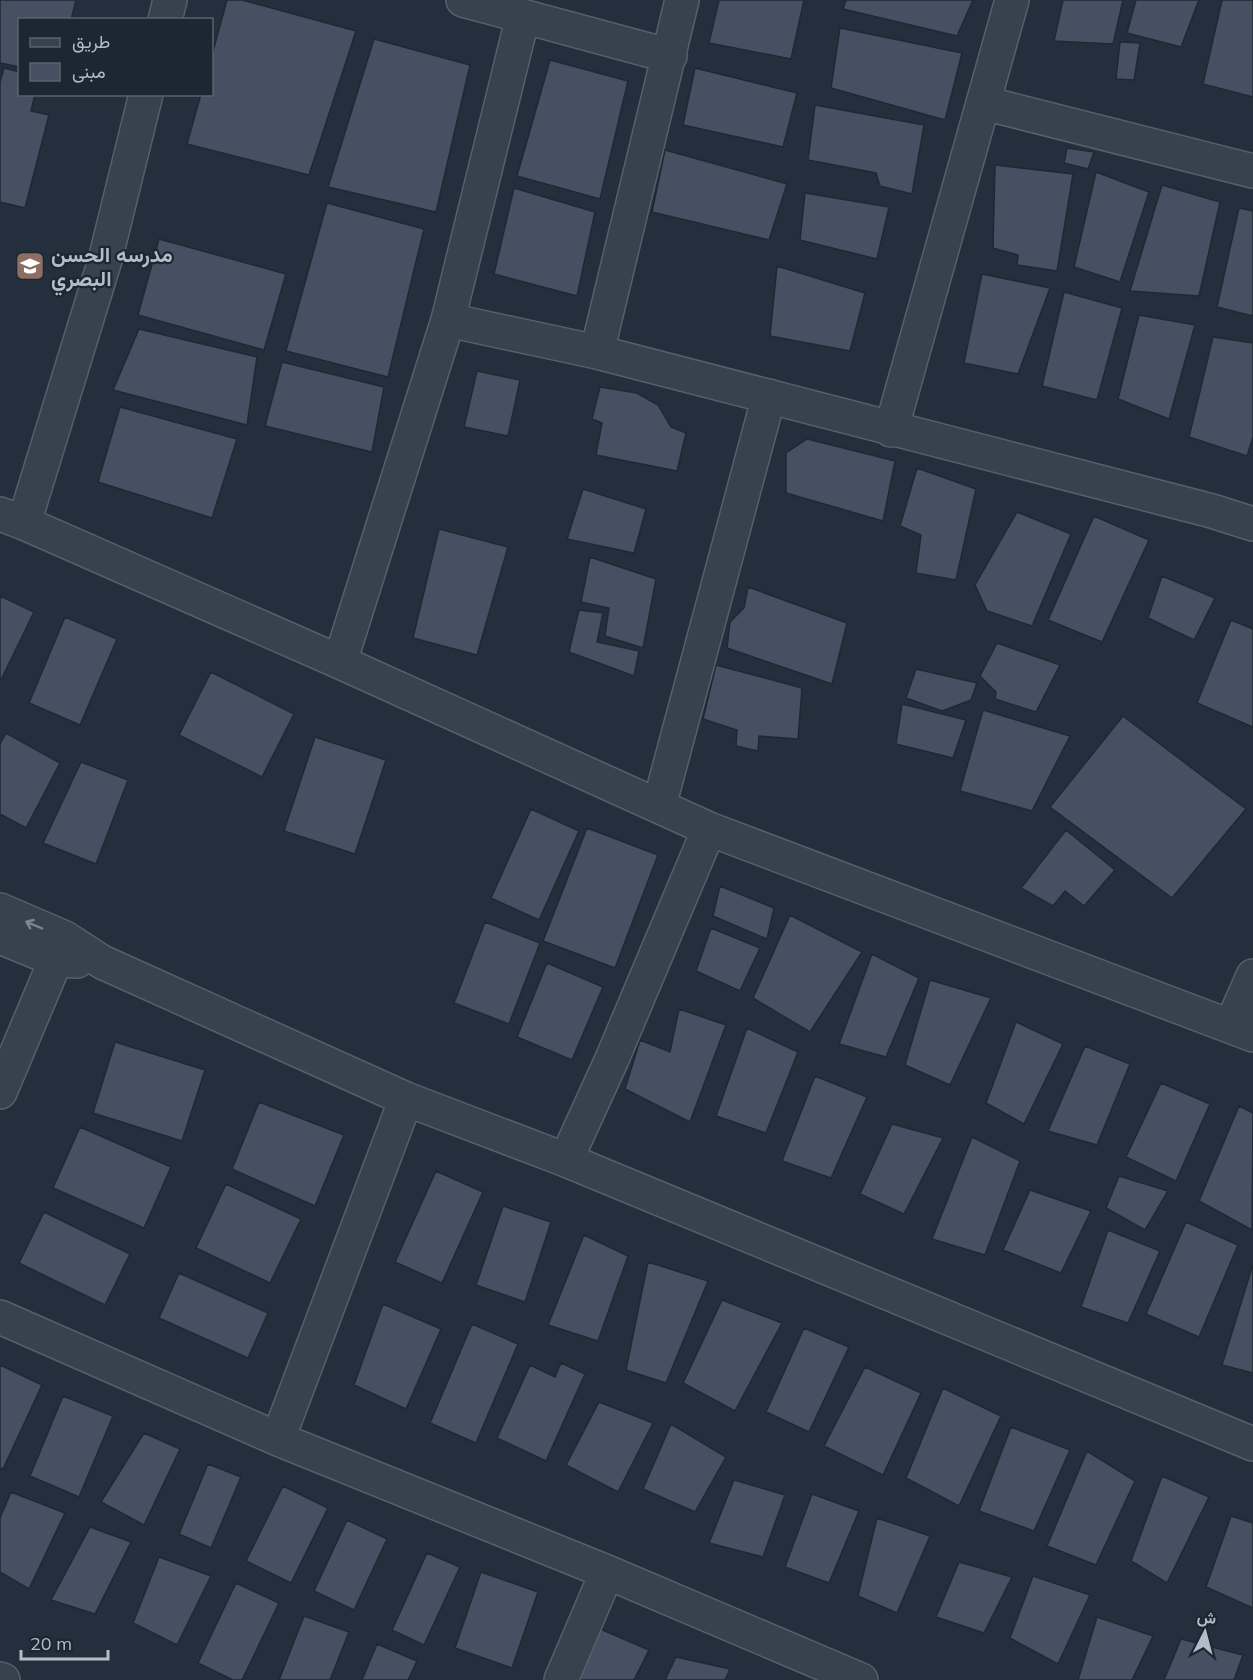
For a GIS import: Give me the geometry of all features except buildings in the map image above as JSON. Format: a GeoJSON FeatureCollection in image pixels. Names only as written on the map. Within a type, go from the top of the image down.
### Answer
{"type":"FeatureCollection","features":[{"type":"Feature","properties":{"kind":"street"},"geometry":{"type":"LineString","coordinates":[[166,18],[170,0]]}},
{"type":"Feature","properties":{"kind":"street"},"geometry":{"type":"LineString","coordinates":[[463,0],[670,56]]}},
{"type":"Feature","properties":{"kind":"street"},"geometry":{"type":"LineString","coordinates":[[597,352],[682,0]]}},
{"type":"Feature","properties":{"kind":"street"},"geometry":{"type":"LineString","coordinates":[[891,430],[1012,0]]}},
{"type":"Feature","properties":{"kind":"street"},"geometry":{"type":"LineString","coordinates":[[340,662],[448,320],[523,16]]}},
{"type":"Feature","properties":{"kind":"street"},"geometry":{"type":"LineString","coordinates":[[146,96],[105,260],[12,518],[340,662],[709,829],[1242,1030],[1253,976]]}},
{"type":"Feature","properties":{"kind":"street"},"geometry":{"type":"LineString","coordinates":[[984,103],[1253,171]]}},
{"type":"Feature","properties":{"kind":"street"},"geometry":{"type":"LineString","coordinates":[[448,320],[597,352],[891,430],[1200,508],[1253,524]]}},
{"type":"Feature","properties":{"kind":"street"},"geometry":{"type":"LineString","coordinates":[[659,806],[769,396]]}},
{"type":"Feature","properties":{"kind":"street"},"geometry":{"type":"LineString","coordinates":[[566,1160],[612,1059],[709,829]]}},
{"type":"Feature","properties":{"kind":"street"},"geometry":{"type":"LineString","coordinates":[[0,910],[61,949]]}},
{"type":"Feature","properties":{"kind":"street"},"geometry":{"type":"LineString","coordinates":[[0,937],[61,949],[102,962],[406,1099],[566,1160],[1253,1444]]}},
{"type":"Feature","properties":{"kind":"street"},"geometry":{"type":"LineString","coordinates":[[0,1092],[61,949]]}},
{"type":"Feature","properties":{"kind":"street"},"geometry":{"type":"LineString","coordinates":[[278,1439],[406,1099]]}},
{"type":"Feature","properties":{"kind":"street"},"geometry":{"type":"LineString","coordinates":[[0,1317],[278,1439],[607,1572],[861,1680]]}},
{"type":"Feature","properties":{"kind":"street"},"geometry":{"type":"LineString","coordinates":[[561,1680],[607,1572]]}},
{"type":"Feature","properties":{"kind":"place","name":"مدرسه الحسن البصري"},"geometry":{"type":"Point","coordinates":[30,266]}}]}
